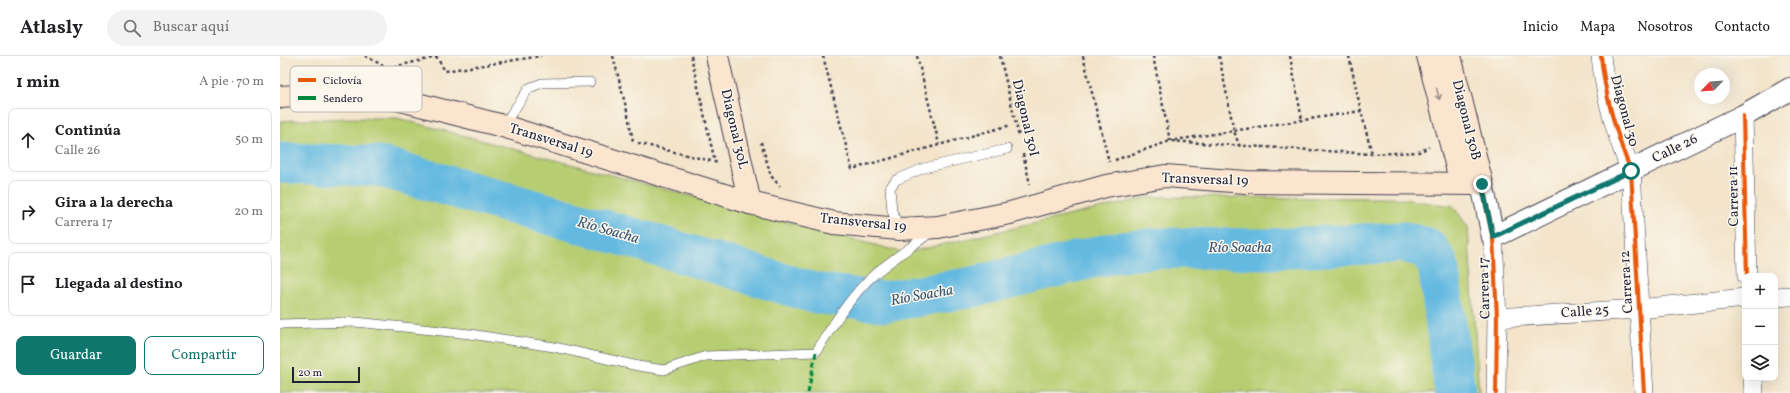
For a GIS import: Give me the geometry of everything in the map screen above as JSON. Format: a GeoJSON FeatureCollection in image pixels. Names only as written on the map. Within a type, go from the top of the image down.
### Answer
{"type":"FeatureCollection","features":[{"type":"Feature","properties":{"kind":"main road","name":"Diagonal 30L"},"geometry":{"type":"LineString","coordinates":[[717,56],[750,203]]}},
{"type":"Feature","properties":{"kind":"main road","name":"Diagonal 30B"},"geometry":{"type":"LineString","coordinates":[[1428,56],[1471,183]]}},
{"type":"Feature","properties":{"kind":"main road","name":"Diagonal 30B"},"geometry":{"type":"LineString","coordinates":[[1450,56],[1471,183]]}},
{"type":"Feature","properties":{"kind":"main road","name":"Transversal 19"},"geometry":{"type":"LineString","coordinates":[[280,97],[290,96]]}},
{"type":"Feature","properties":{"kind":"main road","name":"Transversal 19"},"geometry":{"type":"LineString","coordinates":[[422,105],[504,126],[750,203],[834,223],[899,229],[938,226],[1010,213],[1106,186],[1165,176],[1246,182],[1471,183]]}},
{"type":"Feature","properties":{"kind":"street","name":"Diagonal 30"},"geometry":{"type":"LineString","coordinates":[[1601,56],[1604,82],[1621,145],[1631,171]]}},
{"type":"Feature","properties":{"kind":"street","name":"Calle 26"},"geometry":{"type":"LineString","coordinates":[[1493,237],[1743,116],[1790,89]]}},
{"type":"Feature","properties":{"kind":"street","name":"Carrera 11"},"geometry":{"type":"LineString","coordinates":[[1743,116],[1747,273]]}},
{"type":"Feature","properties":{"kind":"street","name":"Carrera 12"},"geometry":{"type":"LineString","coordinates":[[1631,171],[1644,393]]}},
{"type":"Feature","properties":{"kind":"street","name":"Carrera 17"},"geometry":{"type":"LineString","coordinates":[[1471,183],[1493,237],[1497,318],[1496,393]]}},
{"type":"Feature","properties":{"kind":"street"},"geometry":{"type":"LineString","coordinates":[[1778,297],[1790,296]]}},
{"type":"Feature","properties":{"kind":"street","name":"Calle 25"},"geometry":{"type":"LineString","coordinates":[[1497,318],[1639,309],[1742,298]]}},
{"type":"Feature","properties":{"kind":"street"},"geometry":{"type":"LineString","coordinates":[[1753,381],[1754,393]]}},
{"type":"Feature","properties":{"kind":"lane"},"geometry":{"type":"LineString","coordinates":[[504,126],[529,88],[542,82],[590,82]]}},
{"type":"Feature","properties":{"kind":"lane"},"geometry":{"type":"LineString","coordinates":[[899,229],[892,211],[890,188],[896,180],[924,168],[1007,149]]}},
{"type":"Feature","properties":{"kind":"lane"},"geometry":{"type":"LineString","coordinates":[[280,324],[356,322],[470,334],[554,347],[638,366],[664,370],[706,356],[816,352],[862,287],[876,273],[938,226]]}},
{"type":"Feature","properties":{"kind":"path"},"geometry":{"type":"LineString","coordinates":[[397,66],[436,57],[445,71],[517,58],[541,56]]}},
{"type":"Feature","properties":{"kind":"path"},"geometry":{"type":"LineString","coordinates":[[613,56],[633,141]]}},
{"type":"Feature","properties":{"kind":"path"},"geometry":{"type":"LineString","coordinates":[[691,56],[716,162]]}},
{"type":"Feature","properties":{"kind":"path"},"geometry":{"type":"LineString","coordinates":[[823,56],[852,169],[1011,125]]}},
{"type":"Feature","properties":{"kind":"path"},"geometry":{"type":"LineString","coordinates":[[917,56],[939,144]]}},
{"type":"Feature","properties":{"kind":"path"},"geometry":{"type":"LineString","coordinates":[[1083,56],[1109,162]]}},
{"type":"Feature","properties":{"kind":"path"},"geometry":{"type":"LineString","coordinates":[[1153,56],[1170,141],[1360,111]]}},
{"type":"Feature","properties":{"kind":"path"},"geometry":{"type":"LineString","coordinates":[[1219,56],[1238,145]]}},
{"type":"Feature","properties":{"kind":"path"},"geometry":{"type":"LineString","coordinates":[[1290,56],[1302,120]]}},
{"type":"Feature","properties":{"kind":"path"},"geometry":{"type":"LineString","coordinates":[[1349,56],[1360,111],[1372,154]]}},
{"type":"Feature","properties":{"kind":"green space"},"geometry":{"type":"Polygon","coordinates":[[[397,118],[905,253],[1150,197],[1395,198],[1453,206],[1468,227],[1479,393],[280,393],[280,121],[397,118]]]}},
{"type":"Feature","properties":{"kind":"waterway","name":"Río Soacha"},"geometry":{"type":"LineString","coordinates":[[280,163],[378,166],[643,241],[814,293],[884,302],[973,287],[1112,253],[1156,248],[1269,249],[1404,242],[1427,248],[1438,264],[1455,393]]}},
{"type":"Feature","properties":{"kind":"marked path"},"geometry":{"type":"LineString","coordinates":[[808,393],[816,352]]}},
{"type":"Feature","properties":{"kind":"cycle path"},"geometry":{"type":"LineString","coordinates":[[1601,56],[1605,85],[1612,114],[1631,171],[1644,393]]}},
{"type":"Feature","properties":{"kind":"cycle path"},"geometry":{"type":"LineString","coordinates":[[1743,116],[1747,273]]}},
{"type":"Feature","properties":{"kind":"cycle path"},"geometry":{"type":"LineString","coordinates":[[1482,184],[1493,237],[1497,318],[1496,393]]}},
{"type":"Feature","properties":{"kind":"route"},"geometry":{"type":"LineString","coordinates":[[1482,184],[1493,237],[1631,171]]}}]}
